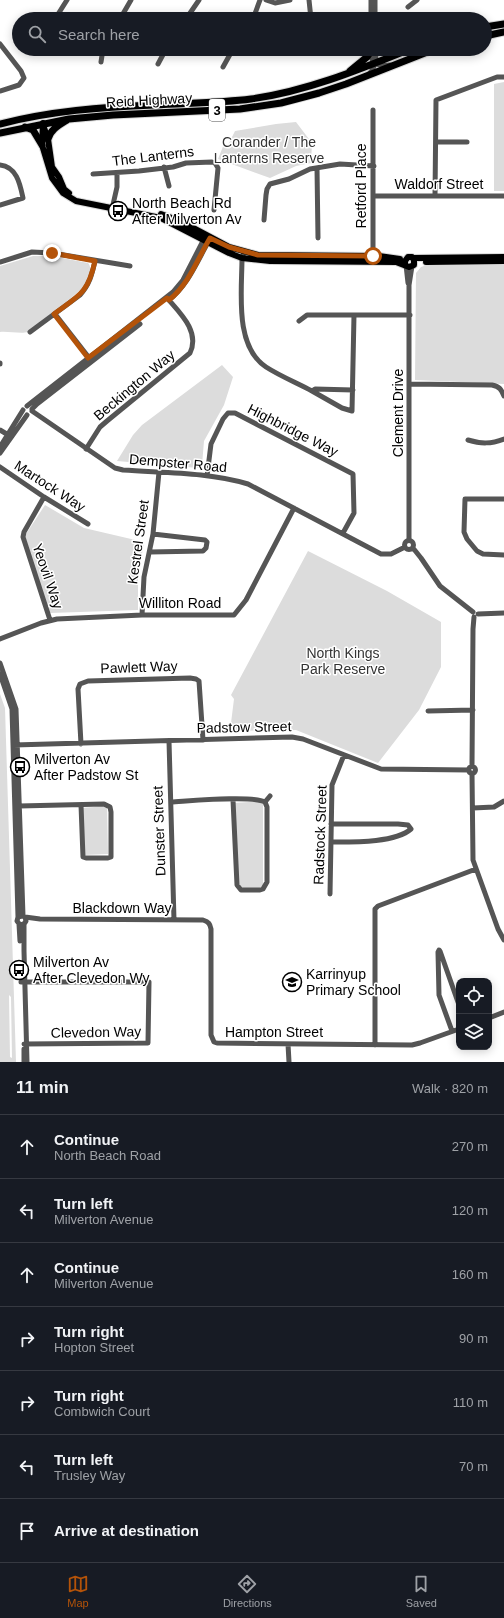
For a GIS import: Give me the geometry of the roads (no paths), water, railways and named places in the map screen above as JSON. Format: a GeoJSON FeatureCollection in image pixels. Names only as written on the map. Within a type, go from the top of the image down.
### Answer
{"type":"FeatureCollection","features":[{"type":"Feature","properties":{"kind":"highway"},"geometry":{"type":"LineString","coordinates":[[492,26],[504,24]]}},
{"type":"Feature","properties":{"kind":"highway"},"geometry":{"type":"LineString","coordinates":[[492,35],[504,32]]}},
{"type":"Feature","properties":{"kind":"highway"},"geometry":{"type":"LineString","coordinates":[[344,76],[368,56]]}},
{"type":"Feature","properties":{"kind":"highway","name":"Reid Highway"},"geometry":{"type":"LineString","coordinates":[[0,124],[62,112],[250,99],[297,90],[344,76],[374,61],[391,56]]}},
{"type":"Feature","properties":{"kind":"highway","name":"Reid Highway"},"geometry":{"type":"LineString","coordinates":[[0,132],[69,119],[113,115],[240,109],[281,103],[319,94],[416,56]]}},
{"type":"Feature","properties":{"kind":"highway"},"geometry":{"type":"LineString","coordinates":[[11,121],[35,121],[43,123],[62,112]]}},
{"type":"Feature","properties":{"kind":"highway"},"geometry":{"type":"LineString","coordinates":[[48,139],[52,130],[69,119]]}},
{"type":"Feature","properties":{"kind":"highway"},"geometry":{"type":"LineString","coordinates":[[23,127],[33,130],[42,145]]}},
{"type":"Feature","properties":{"kind":"main road"},"geometry":{"type":"LineString","coordinates":[[43,123],[48,139],[52,167],[67,192],[82,200],[161,218],[207,239],[229,247],[243,255],[270,261],[373,259],[409,263],[504,261]]}},
{"type":"Feature","properties":{"kind":"main road"},"geometry":{"type":"LineString","coordinates":[[43,123],[41,134],[42,145],[52,178],[63,193],[82,204],[113,207]]}},
{"type":"Feature","properties":{"kind":"main road"},"geometry":{"type":"LineString","coordinates":[[409,263],[444,257],[504,257]]}},
{"type":"Feature","properties":{"kind":"street"},"geometry":{"type":"LineString","coordinates":[[60,12],[67,0]]}},
{"type":"Feature","properties":{"kind":"street"},"geometry":{"type":"LineString","coordinates":[[124,12],[131,0]]}},
{"type":"Feature","properties":{"kind":"street"},"geometry":{"type":"LineString","coordinates":[[191,12],[199,0]]}},
{"type":"Feature","properties":{"kind":"street"},"geometry":{"type":"LineString","coordinates":[[256,12],[260,0]]}},
{"type":"Feature","properties":{"kind":"street"},"geometry":{"type":"LineString","coordinates":[[266,0],[276,2],[290,0]]}},
{"type":"Feature","properties":{"kind":"street"},"geometry":{"type":"LineString","coordinates":[[309,0],[310,12]]}},
{"type":"Feature","properties":{"kind":"street"},"geometry":{"type":"LineString","coordinates":[[371,0],[371,12]]}},
{"type":"Feature","properties":{"kind":"street"},"geometry":{"type":"LineString","coordinates":[[375,0],[375,12]]}},
{"type":"Feature","properties":{"kind":"street"},"geometry":{"type":"LineString","coordinates":[[408,7],[417,0]]}},
{"type":"Feature","properties":{"kind":"street"},"geometry":{"type":"LineString","coordinates":[[0,44],[21,71],[24,78],[19,85],[0,91]]}},
{"type":"Feature","properties":{"kind":"street"},"geometry":{"type":"LineString","coordinates":[[101,62],[102,56]]}},
{"type":"Feature","properties":{"kind":"street"},"geometry":{"type":"LineString","coordinates":[[158,64],[162,56]]}},
{"type":"Feature","properties":{"kind":"street"},"geometry":{"type":"LineString","coordinates":[[223,67],[229,56]]}},
{"type":"Feature","properties":{"kind":"street"},"geometry":{"type":"LineString","coordinates":[[366,76],[373,69],[374,56]]}},
{"type":"Feature","properties":{"kind":"street"},"geometry":{"type":"LineString","coordinates":[[374,61],[382,66],[398,63]]}},
{"type":"Feature","properties":{"kind":"street"},"geometry":{"type":"LineString","coordinates":[[435,196],[436,100],[497,77],[504,77]]}},
{"type":"Feature","properties":{"kind":"street","name":"Retford Place"},"geometry":{"type":"LineString","coordinates":[[372,110],[374,166],[373,259]]}},
{"type":"Feature","properties":{"kind":"street"},"geometry":{"type":"LineString","coordinates":[[436,142],[467,142]]}},
{"type":"Feature","properties":{"kind":"street","name":"The Lanterns"},"geometry":{"type":"LineString","coordinates":[[93,174],[174,167],[186,163],[215,163],[218,168],[218,173],[214,210]]}},
{"type":"Feature","properties":{"kind":"street"},"geometry":{"type":"LineString","coordinates":[[264,220],[267,189],[270,184],[289,179],[310,169],[340,164],[374,166]]}},
{"type":"Feature","properties":{"kind":"street"},"geometry":{"type":"LineString","coordinates":[[0,165],[11,168],[16,175],[23,198],[0,205]]}},
{"type":"Feature","properties":{"kind":"street"},"geometry":{"type":"LineString","coordinates":[[164,167],[169,186]]}},
{"type":"Feature","properties":{"kind":"street"},"geometry":{"type":"LineString","coordinates":[[317,168],[318,238]]}},
{"type":"Feature","properties":{"kind":"street"},"geometry":{"type":"LineString","coordinates":[[113,207],[117,187],[117,173]]}},
{"type":"Feature","properties":{"kind":"street","name":"Waldorf Street"},"geometry":{"type":"LineString","coordinates":[[374,196],[504,196]]}},
{"type":"Feature","properties":{"kind":"street"},"geometry":{"type":"LineString","coordinates":[[0,447],[29,411],[90,359],[168,299],[183,280],[207,239]]}},
{"type":"Feature","properties":{"kind":"street"},"geometry":{"type":"LineString","coordinates":[[0,262],[32,252],[52,253],[130,266]]}},
{"type":"Feature","properties":{"kind":"street"},"geometry":{"type":"LineString","coordinates":[[243,255],[242,321],[247,344],[255,356],[266,367],[342,408],[352,411],[354,315]]}},
{"type":"Feature","properties":{"kind":"street"},"geometry":{"type":"LineString","coordinates":[[30,332],[80,295],[86,288],[91,278],[95,261]]}},
{"type":"Feature","properties":{"kind":"street","name":"Clement Drive"},"geometry":{"type":"LineString","coordinates":[[405,547],[406,542],[409,540],[409,263]]}},
{"type":"Feature","properties":{"kind":"street","name":"Beckington Way"},"geometry":{"type":"LineString","coordinates":[[86,449],[100,427],[190,353],[193,343],[191,328],[168,299]]}},
{"type":"Feature","properties":{"kind":"street"},"geometry":{"type":"LineString","coordinates":[[54,314],[90,359]]}},
{"type":"Feature","properties":{"kind":"street"},"geometry":{"type":"LineString","coordinates":[[299,321],[307,315],[410,315]]}},
{"type":"Feature","properties":{"kind":"street"},"geometry":{"type":"LineString","coordinates":[[410,384],[492,385],[498,386],[502,389],[504,396]]}},
{"type":"Feature","properties":{"kind":"street"},"geometry":{"type":"LineString","coordinates":[[312,391],[315,389],[353,390]]}},
{"type":"Feature","properties":{"kind":"street","name":"Dempster Road"},"geometry":{"type":"LineString","coordinates":[[29,411],[115,468],[123,470],[207,476],[248,484],[344,533],[381,554],[391,554],[405,547]]}},
{"type":"Feature","properties":{"kind":"street","name":"Highbridge Way"},"geometry":{"type":"LineString","coordinates":[[207,476],[211,444],[223,419],[228,413],[235,413],[352,474],[354,513],[344,533]]}},
{"type":"Feature","properties":{"kind":"street"},"geometry":{"type":"LineString","coordinates":[[0,430],[9,436]]}},
{"type":"Feature","properties":{"kind":"street"},"geometry":{"type":"LineString","coordinates":[[0,453],[9,436]]}},
{"type":"Feature","properties":{"kind":"street"},"geometry":{"type":"LineString","coordinates":[[468,440],[479,443],[490,443],[504,439]]}},
{"type":"Feature","properties":{"kind":"street","name":"Martock Way"},"geometry":{"type":"LineString","coordinates":[[0,467],[44,497],[88,524]]}},
{"type":"Feature","properties":{"kind":"street","name":"Kestrel Street"},"geometry":{"type":"LineString","coordinates":[[142,615],[144,576],[153,534],[159,472]]}},
{"type":"Feature","properties":{"kind":"street","name":"Yeovil Way"},"geometry":{"type":"LineString","coordinates":[[44,497],[24,532],[23,537],[50,620]]}},
{"type":"Feature","properties":{"kind":"street"},"geometry":{"type":"LineString","coordinates":[[504,500],[465,499],[464,532],[467,539],[477,551],[483,554],[504,555]]}},
{"type":"Feature","properties":{"kind":"street","name":"Williton Road"},"geometry":{"type":"LineString","coordinates":[[0,638],[50,620],[142,615],[234,615],[246,600],[294,508]]}},
{"type":"Feature","properties":{"kind":"street"},"geometry":{"type":"LineString","coordinates":[[150,552],[203,551],[206,548],[207,542],[205,540],[153,534]]}},
{"type":"Feature","properties":{"kind":"street","name":"Clement Drive"},"geometry":{"type":"LineString","coordinates":[[409,540],[414,543],[412,548],[421,558],[440,586],[475,614]]}},
{"type":"Feature","properties":{"kind":"street"},"geometry":{"type":"LineString","coordinates":[[405,547],[408,549],[412,548]]}},
{"type":"Feature","properties":{"kind":"street"},"geometry":{"type":"LineString","coordinates":[[504,613],[475,614],[473,629],[471,770],[473,808],[472,850],[476,869],[498,929],[504,940]]}},
{"type":"Feature","properties":{"kind":"street"},"geometry":{"type":"LineString","coordinates":[[0,663],[15,704],[17,806],[25,1044],[27,1062]]}},
{"type":"Feature","properties":{"kind":"street"},"geometry":{"type":"LineString","coordinates":[[0,674],[12,709],[16,745]]}},
{"type":"Feature","properties":{"kind":"street","name":"Pawlett Way"},"geometry":{"type":"LineString","coordinates":[[80,744],[78,689],[80,684],[88,681],[144,679],[190,678],[199,681],[202,740]]}},
{"type":"Feature","properties":{"kind":"street"},"geometry":{"type":"LineString","coordinates":[[428,711],[473,710]]}},
{"type":"Feature","properties":{"kind":"street","name":"Padstow Street"},"geometry":{"type":"LineString","coordinates":[[16,745],[292,737],[303,739],[381,769],[471,770]]}},
{"type":"Feature","properties":{"kind":"street","name":"Dunster Street"},"geometry":{"type":"LineString","coordinates":[[168,741],[174,920]]}},
{"type":"Feature","properties":{"kind":"street","name":"Radstock Street"},"geometry":{"type":"LineString","coordinates":[[330,894],[332,785],[344,755]]}},
{"type":"Feature","properties":{"kind":"street"},"geometry":{"type":"LineString","coordinates":[[265,802],[270,796]]}},
{"type":"Feature","properties":{"kind":"street"},"geometry":{"type":"LineString","coordinates":[[171,802],[260,799],[265,802],[267,808],[267,882],[263,889],[257,891],[245,891],[238,888],[236,880],[233,800]]}},
{"type":"Feature","properties":{"kind":"street"},"geometry":{"type":"LineString","coordinates":[[473,808],[494,807],[504,801]]}},
{"type":"Feature","properties":{"kind":"street"},"geometry":{"type":"LineString","coordinates":[[17,806],[104,804],[110,807],[111,856],[108,858],[83,857],[81,805]]}},
{"type":"Feature","properties":{"kind":"street"},"geometry":{"type":"LineString","coordinates":[[331,824],[398,824],[408,825],[412,829],[378,841],[331,842]]}},
{"type":"Feature","properties":{"kind":"street"},"geometry":{"type":"LineString","coordinates":[[375,1044],[375,909],[378,906],[476,869]]}},
{"type":"Feature","properties":{"kind":"street","name":"Blackdown Way"},"geometry":{"type":"LineString","coordinates":[[22,920],[204,920]]}},
{"type":"Feature","properties":{"kind":"street","name":"Hampton Street"},"geometry":{"type":"LineString","coordinates":[[204,920],[210,924],[212,929],[211,1035],[214,1042],[230,1044],[412,1044],[420,1043],[456,1030]]}},
{"type":"Feature","properties":{"kind":"street"},"geometry":{"type":"LineString","coordinates":[[452,1031],[439,995],[439,950],[456,997]]}},
{"type":"Feature","properties":{"kind":"street","name":"Clevedon Way"},"geometry":{"type":"LineString","coordinates":[[23,982],[149,982],[148,1044],[25,1044]]}},
{"type":"Feature","properties":{"kind":"street"},"geometry":{"type":"LineString","coordinates":[[492,1017],[504,1012]]}},
{"type":"Feature","properties":{"kind":"street"},"geometry":{"type":"LineString","coordinates":[[24,1062],[25,1044]]}},
{"type":"Feature","properties":{"kind":"street"},"geometry":{"type":"LineString","coordinates":[[288,1044],[289,1062]]}},
{"type":"Feature","properties":{"kind":"place","name":"North Beach Rd After Milverton Av"},"geometry":{"type":"Point","coordinates":[118,211]}},
{"type":"Feature","properties":{"kind":"place","name":"Milverton Av After Padstow St"},"geometry":{"type":"Point","coordinates":[20,767]}},
{"type":"Feature","properties":{"kind":"place","name":"Milverton Av After Clevedon Wy"},"geometry":{"type":"Point","coordinates":[19,970]}},
{"type":"Feature","properties":{"kind":"place","name":"Karrinyup Primary School"},"geometry":{"type":"Point","coordinates":[292,982]}},
{"type":"Feature","properties":{"kind":"park label","name":"Corander / The Lanterns Reserve"},"geometry":{"type":"Point","coordinates":[269,150]}},
{"type":"Feature","properties":{"kind":"park label","name":"North Kings Park Reserve"},"geometry":{"type":"Point","coordinates":[343,662]}}]}
